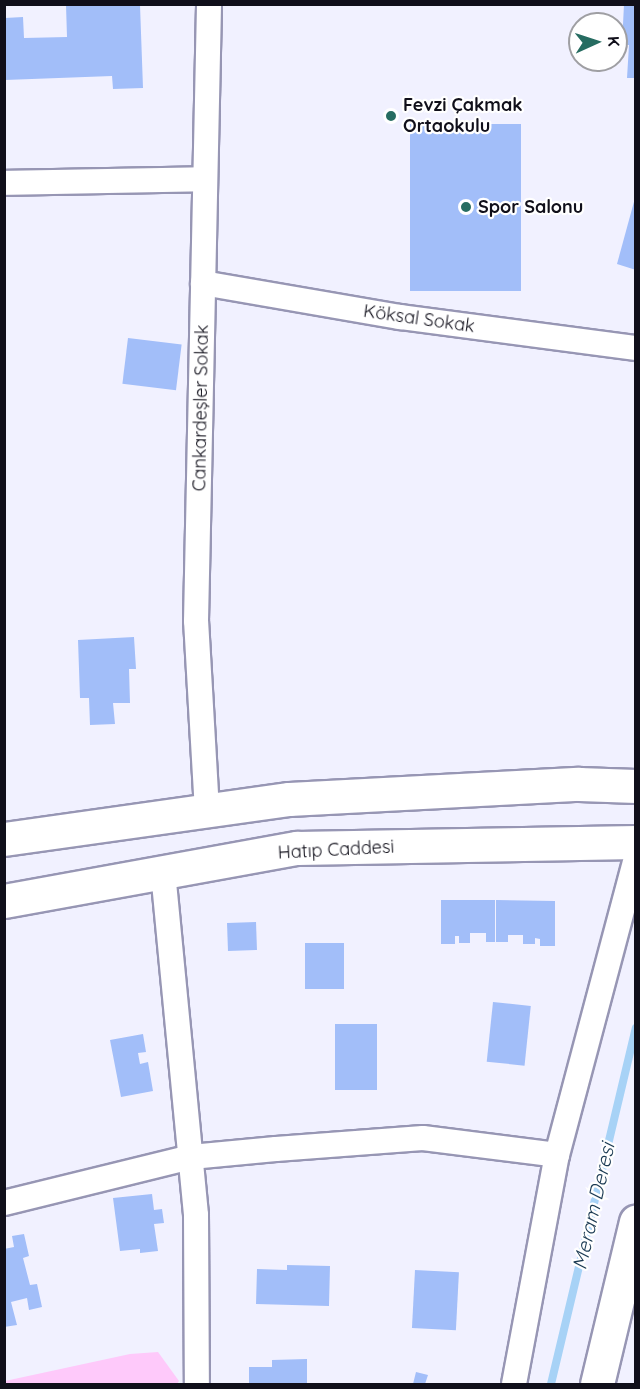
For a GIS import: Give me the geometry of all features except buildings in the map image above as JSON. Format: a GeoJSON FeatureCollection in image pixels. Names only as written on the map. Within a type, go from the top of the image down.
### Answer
{"type":"FeatureCollection","features":[{"type":"Feature","properties":{"kind":"main road"},"geometry":{"type":"LineString","coordinates":[[4,839],[289,799],[579,784],[636,786]]}},
{"type":"Feature","properties":{"kind":"main road","name":"Hatıp Caddesi"},"geometry":{"type":"LineString","coordinates":[[4,901],[297,848],[636,842]]}},
{"type":"Feature","properties":{"kind":"main road"},"geometry":{"type":"LineString","coordinates":[[597,1384],[636,1222]]}},
{"type":"Feature","properties":{"kind":"street","name":"Cankardeşler Sokak"},"geometry":{"type":"LineString","coordinates":[[207,811],[196,621],[208,4]]}},
{"type":"Feature","properties":{"kind":"street"},"geometry":{"type":"LineString","coordinates":[[4,183],[205,179]]}},
{"type":"Feature","properties":{"kind":"street","name":"Köksal Sokak"},"geometry":{"type":"LineString","coordinates":[[203,283],[400,317],[636,348]]}},
{"type":"Feature","properties":{"kind":"street"},"geometry":{"type":"LineString","coordinates":[[514,1384],[557,1155],[636,859]]}},
{"type":"Feature","properties":{"kind":"street"},"geometry":{"type":"LineString","coordinates":[[163,872],[196,1215],[197,1384]]}},
{"type":"Feature","properties":{"kind":"street"},"geometry":{"type":"LineString","coordinates":[[4,1203],[191,1157],[423,1138],[557,1155]]}},
{"type":"Feature","properties":{"kind":"shaded area"},"geometry":{"type":"Polygon","coordinates":[[[158,1352],[179,1381],[177,1384],[5,1384],[5,1381],[130,1354],[158,1352]]]}},
{"type":"Feature","properties":{"kind":"waterway","name":"Meram Deresi"},"geometry":{"type":"LineString","coordinates":[[551,1384],[636,1028]]}},
{"type":"Feature","properties":{"kind":"place","name":"Fevzi Çakmak Ortaokulu"},"geometry":{"type":"Point","coordinates":[391,116]}},
{"type":"Feature","properties":{"kind":"place","name":"Spor Salonu"},"geometry":{"type":"Point","coordinates":[466,207]}}]}
